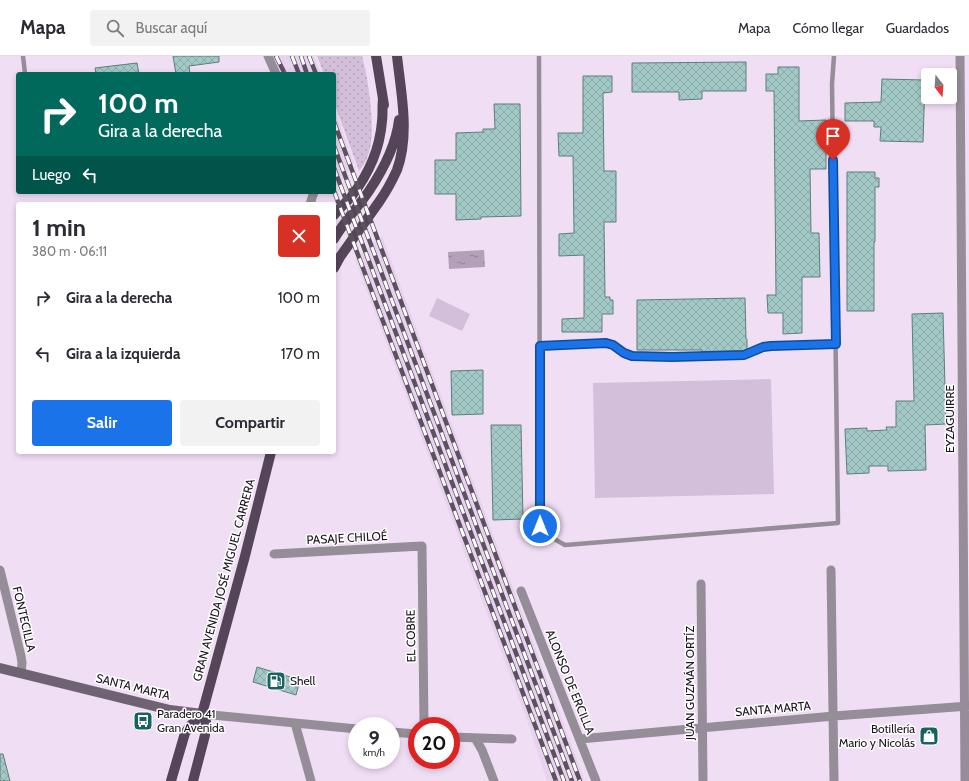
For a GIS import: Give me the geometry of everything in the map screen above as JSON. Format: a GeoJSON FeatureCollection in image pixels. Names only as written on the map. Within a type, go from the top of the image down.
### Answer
{"type":"FeatureCollection","features":[{"type":"Feature","properties":{"kind":"main road"},"geometry":{"type":"LineString","coordinates":[[376,56],[387,122],[385,163]]}},
{"type":"Feature","properties":{"kind":"main road"},"geometry":{"type":"LineString","coordinates":[[336,264],[379,202],[397,170],[403,146],[403,114],[397,56]]}},
{"type":"Feature","properties":{"kind":"main road"},"geometry":{"type":"LineString","coordinates":[[336,236],[368,192],[385,163],[391,150],[398,126],[402,94]]}},
{"type":"Feature","properties":{"kind":"main road"},"geometry":{"type":"LineString","coordinates":[[336,213],[350,197],[367,173],[380,134],[383,99]]}},
{"type":"Feature","properties":{"kind":"main road","name":"GRAN AVENIDA JOSÉ MIGUEL CARRERA"},"geometry":{"type":"LineString","coordinates":[[171,781],[186,730],[202,714],[246,556],[271,454]]}},
{"type":"Feature","properties":{"kind":"main road","name":"GRAN AVENIDA JOSÉ MIGUEL CARRERA"},"geometry":{"type":"LineString","coordinates":[[192,781],[205,734],[206,721],[202,714]]}},
{"type":"Feature","properties":{"kind":"street"},"geometry":{"type":"LineString","coordinates":[[268,56],[275,72]]}},
{"type":"Feature","properties":{"kind":"street","name":"EYZAGUIRRE"},"geometry":{"type":"LineString","coordinates":[[960,56],[966,489],[967,706],[965,781]]}},
{"type":"Feature","properties":{"kind":"street","name":"PASAJE CHILOÉ"},"geometry":{"type":"LineString","coordinates":[[274,554],[422,546]]}},
{"type":"Feature","properties":{"kind":"street","name":"EL COBRE"},"geometry":{"type":"LineString","coordinates":[[422,546],[424,717]]}},
{"type":"Feature","properties":{"kind":"street","name":"FONTECILLA"},"geometry":{"type":"LineString","coordinates":[[0,570],[21,656],[21,673]]}},
{"type":"Feature","properties":{"kind":"street"},"geometry":{"type":"LineString","coordinates":[[831,570],[834,781]]}},
{"type":"Feature","properties":{"kind":"street","name":"JUAN GUZMÁN ORTÍZ"},"geometry":{"type":"LineString","coordinates":[[701,584],[703,781]]}},
{"type":"Feature","properties":{"kind":"street","name":"ALONSO DE ERCILLA"},"geometry":{"type":"LineString","coordinates":[[521,591],[596,781]]}},
{"type":"Feature","properties":{"kind":"street","name":"SANTA MARTA"},"geometry":{"type":"LineString","coordinates":[[0,668],[170,710],[348,728]]}},
{"type":"Feature","properties":{"kind":"street","name":"SANTA MARTA"},"geometry":{"type":"LineString","coordinates":[[580,739],[834,716],[967,706]]}},
{"type":"Feature","properties":{"kind":"street"},"geometry":{"type":"LineString","coordinates":[[295,723],[311,781]]}},
{"type":"Feature","properties":{"kind":"street"},"geometry":{"type":"LineString","coordinates":[[460,737],[512,739]]}},
{"type":"Feature","properties":{"kind":"street"},"geometry":{"type":"LineString","coordinates":[[475,738],[482,750],[494,781]]}},
{"type":"Feature","properties":{"kind":"lane"},"geometry":{"type":"LineString","coordinates":[[23,56],[25,72]]}},
{"type":"Feature","properties":{"kind":"lane"},"geometry":{"type":"LineString","coordinates":[[539,56],[540,526],[547,536],[565,545],[838,523],[832,84],[834,56]]}},
{"type":"Feature","properties":{"kind":"lane"},"geometry":{"type":"LineString","coordinates":[[540,346],[606,343],[613,345],[624,353],[632,356],[672,357],[744,355],[763,347],[771,346],[836,344]]}},
{"type":"Feature","properties":{"kind":"shaded area"},"geometry":{"type":"Polygon","coordinates":[[[272,56],[314,56],[320,72],[279,72],[272,56]]]}},
{"type":"Feature","properties":{"kind":"shaded area"},"geometry":{"type":"Polygon","coordinates":[[[317,56],[362,56],[366,72],[371,108],[372,136],[368,155],[359,171],[336,108],[336,72],[323,72],[317,56]]]}},
{"type":"Feature","properties":{"kind":"shaded area"},"geometry":{"type":"Polygon","coordinates":[[[336,114],[354,163],[340,185],[336,186],[336,114]]]}},
{"type":"Feature","properties":{"kind":"shaded area"},"geometry":{"type":"Polygon","coordinates":[[[382,236],[585,781],[547,781],[527,720],[355,259],[382,236]]]}},
{"type":"Feature","properties":{"kind":"shaded area"},"geometry":{"type":"Polygon","coordinates":[[[437,298],[470,314],[462,331],[429,316],[437,298]]]}},
{"type":"Feature","properties":{"kind":"shaded area"},"geometry":{"type":"Polygon","coordinates":[[[771,379],[774,494],[595,498],[593,383],[771,379]]]}},
{"type":"Feature","properties":{"kind":"water"},"geometry":{"type":"Polygon","coordinates":[[[484,250],[485,267],[449,269],[448,252],[484,250]]]}},
{"type":"Feature","properties":{"kind":"building"},"geometry":{"type":"Polygon","coordinates":[[[173,56],[219,56],[219,62],[189,66],[190,72],[176,72],[173,56]]]}},
{"type":"Feature","properties":{"kind":"building"},"geometry":{"type":"Polygon","coordinates":[[[746,62],[746,91],[702,91],[702,99],[679,100],[679,92],[632,92],[632,63],[746,62]]]}},
{"type":"Feature","properties":{"kind":"building"},"geometry":{"type":"Polygon","coordinates":[[[137,63],[139,72],[96,72],[95,68],[137,63]]]}},
{"type":"Feature","properties":{"kind":"building"},"geometry":{"type":"Polygon","coordinates":[[[778,67],[799,67],[799,121],[826,120],[826,169],[810,169],[811,233],[819,233],[820,277],[802,277],[802,333],[783,334],[783,313],[768,313],[767,295],[776,295],[774,91],[766,91],[766,74],[778,74],[778,67]]]}},
{"type":"Feature","properties":{"kind":"building"},"geometry":{"type":"Polygon","coordinates":[[[583,76],[612,76],[612,92],[603,93],[604,171],[616,171],[616,222],[604,222],[605,297],[610,297],[610,300],[613,300],[613,314],[602,314],[602,332],[562,332],[562,319],[584,318],[584,255],[559,256],[559,234],[574,233],[573,156],[559,156],[558,133],[583,133],[583,76]]]}},
{"type":"Feature","properties":{"kind":"building"},"geometry":{"type":"Polygon","coordinates":[[[882,79],[921,80],[921,104],[924,104],[923,142],[880,141],[881,127],[874,127],[874,121],[845,121],[845,103],[881,102],[882,79]]]}},
{"type":"Feature","properties":{"kind":"building"},"geometry":{"type":"Polygon","coordinates":[[[494,104],[520,104],[521,216],[481,217],[481,219],[456,220],[456,194],[435,194],[435,160],[456,160],[456,133],[483,132],[483,129],[495,129],[494,104]]]}},
{"type":"Feature","properties":{"kind":"building"},"geometry":{"type":"Polygon","coordinates":[[[847,172],[875,172],[875,178],[879,178],[879,187],[875,187],[874,311],[847,311],[847,172]]]}},
{"type":"Feature","properties":{"kind":"building"},"geometry":{"type":"Polygon","coordinates":[[[745,298],[747,350],[702,352],[702,350],[637,350],[637,300],[745,298]]]}},
{"type":"Feature","properties":{"kind":"building"},"geometry":{"type":"Polygon","coordinates":[[[943,313],[946,424],[925,425],[926,470],[888,471],[888,466],[869,466],[869,473],[847,474],[845,429],[867,428],[867,431],[887,430],[886,427],[896,427],[896,401],[914,401],[912,314],[943,313]]]}},
{"type":"Feature","properties":{"kind":"building"},"geometry":{"type":"Polygon","coordinates":[[[483,370],[483,414],[452,415],[451,371],[483,370]]]}},
{"type":"Feature","properties":{"kind":"building"},"geometry":{"type":"Polygon","coordinates":[[[491,425],[521,425],[523,519],[493,520],[491,425]]]}},
{"type":"Feature","properties":{"kind":"building","name":"Shell"},"geometry":{"type":"Polygon","coordinates":[[[257,667],[300,680],[296,695],[253,682],[257,667]]]}},
{"type":"Feature","properties":{"kind":"building"},"geometry":{"type":"Polygon","coordinates":[[[0,754],[3,754],[10,781],[0,781],[0,754]]]}},
{"type":"Feature","properties":{"kind":"railway"},"geometry":{"type":"LineString","coordinates":[[276,56],[284,72]]}},
{"type":"Feature","properties":{"kind":"railway"},"geometry":{"type":"LineString","coordinates":[[292,56],[298,72]]}},
{"type":"Feature","properties":{"kind":"railway"},"geometry":{"type":"LineString","coordinates":[[301,56],[306,72]]}},
{"type":"Feature","properties":{"kind":"railway"},"geometry":{"type":"LineString","coordinates":[[309,56],[315,72]]}},
{"type":"Feature","properties":{"kind":"railway"},"geometry":{"type":"LineString","coordinates":[[336,127],[580,781]]}},
{"type":"Feature","properties":{"kind":"railway"},"geometry":{"type":"LineString","coordinates":[[336,151],[572,781]]}},
{"type":"Feature","properties":{"kind":"railway"},"geometry":{"type":"LineString","coordinates":[[336,173],[564,781]]}},
{"type":"Feature","properties":{"kind":"railway"},"geometry":{"type":"LineString","coordinates":[[335,194],[556,781]]}},
{"type":"Feature","properties":{"kind":"place","name":"Shell"},"geometry":{"type":"Point","coordinates":[276,681]}},
{"type":"Feature","properties":{"kind":"place","name":"Paradero 41 Gran Avenida"},"geometry":{"type":"Point","coordinates":[143,721]}},
{"type":"Feature","properties":{"kind":"place","name":"Botillería Mario y Nicolás"},"geometry":{"type":"Point","coordinates":[929,736]}},
{"type":"Feature","properties":{"kind":"route"},"geometry":{"type":"LineString","coordinates":[[540,526],[540,346],[606,343],[613,345],[624,353],[632,356],[672,357],[744,355],[763,347],[771,346],[836,344],[833,160]]}}]}
